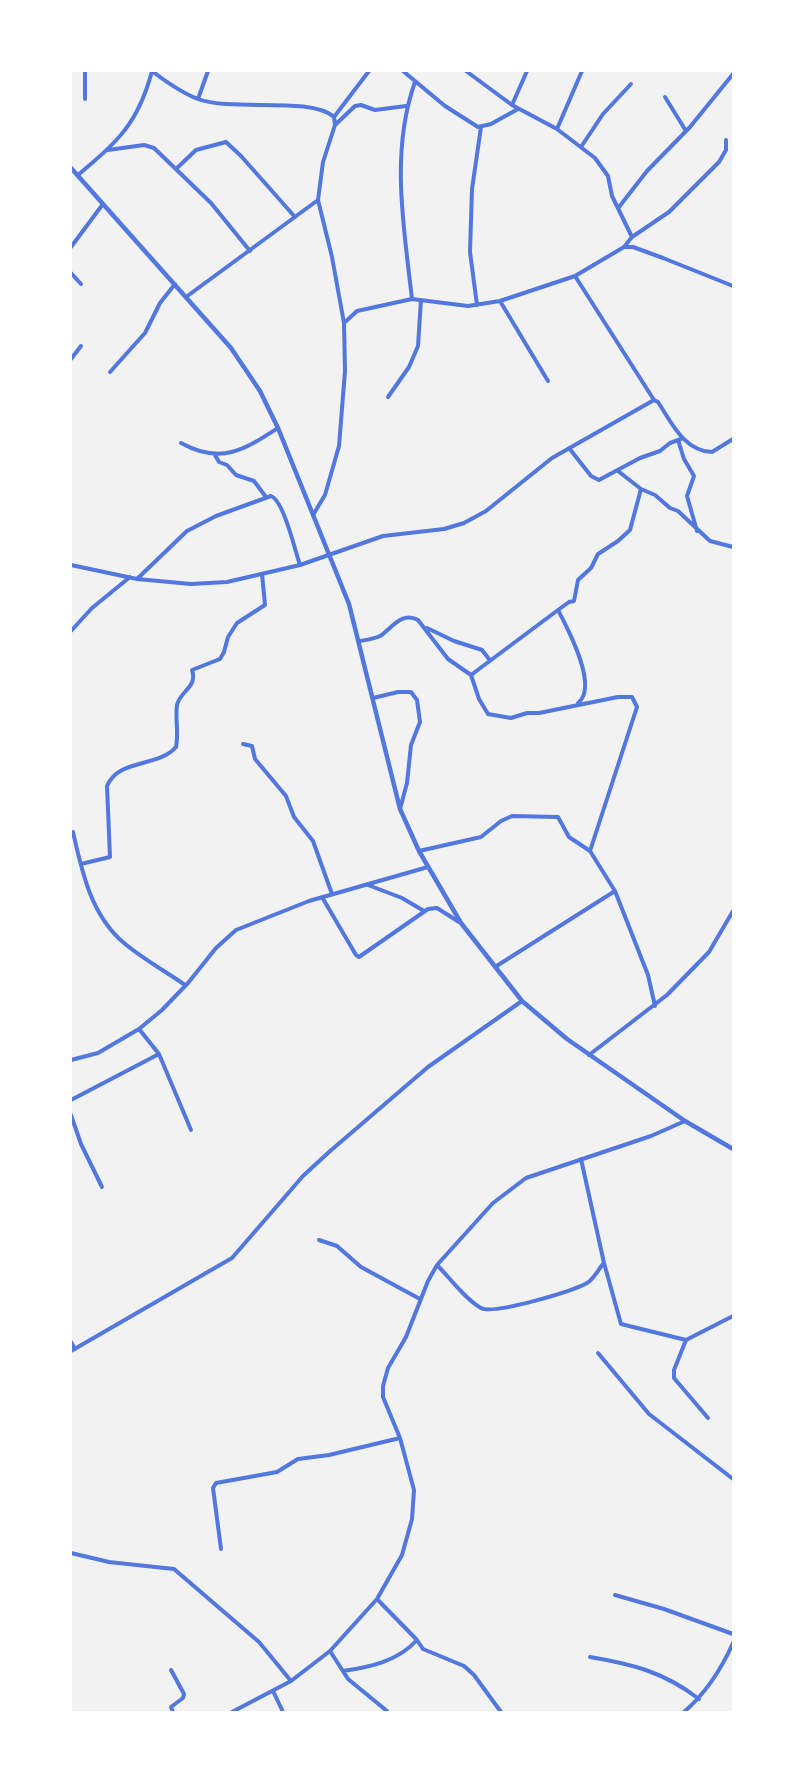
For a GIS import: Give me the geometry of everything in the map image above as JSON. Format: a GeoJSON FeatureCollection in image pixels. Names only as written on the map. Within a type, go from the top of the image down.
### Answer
{"type":"FeatureCollection","features":[{"type":"Feature","properties":{"kind":"street"},"geometry":{"type":"LineString","coordinates":[[85,71],[85,99]]}},
{"type":"Feature","properties":{"kind":"street"},"geometry":{"type":"LineString","coordinates":[[78,176],[121,138],[134,120],[144,98],[152,71],[198,99],[227,104],[319,109],[334,117]]}},
{"type":"Feature","properties":{"kind":"street"},"geometry":{"type":"LineString","coordinates":[[198,99],[208,71]]}},
{"type":"Feature","properties":{"kind":"street"},"geometry":{"type":"LineString","coordinates":[[313,515],[325,495],[339,446],[345,371],[344,323],[332,257],[318,200],[323,162],[334,125],[334,117],[369,71]]}},
{"type":"Feature","properties":{"kind":"street"},"geometry":{"type":"LineString","coordinates":[[403,71],[473,125],[481,127],[518,109]]}},
{"type":"Feature","properties":{"kind":"street"},"geometry":{"type":"LineString","coordinates":[[466,71],[518,109],[557,129],[595,158],[604,167],[612,196],[632,237]]}},
{"type":"Feature","properties":{"kind":"street"},"geometry":{"type":"LineString","coordinates":[[512,105],[527,71]]}},
{"type":"Feature","properties":{"kind":"street"},"geometry":{"type":"LineString","coordinates":[[557,129],[582,71]]}},
{"type":"Feature","properties":{"kind":"street"},"geometry":{"type":"LineString","coordinates":[[619,207],[647,171],[686,131],[733,74]]}},
{"type":"Feature","properties":{"kind":"street"},"geometry":{"type":"LineString","coordinates":[[412,300],[401,189],[406,106],[415,82]]}},
{"type":"Feature","properties":{"kind":"street"},"geometry":{"type":"LineString","coordinates":[[581,147],[603,114],[631,84]]}},
{"type":"Feature","properties":{"kind":"street"},"geometry":{"type":"LineString","coordinates":[[665,97],[686,131]]}},
{"type":"Feature","properties":{"kind":"street"},"geometry":{"type":"LineString","coordinates":[[334,125],[355,106],[361,105],[375,110],[406,106]]}},
{"type":"Feature","properties":{"kind":"street"},"geometry":{"type":"LineString","coordinates":[[477,305],[470,252],[472,190],[481,127]]}},
{"type":"Feature","properties":{"kind":"street"},"geometry":{"type":"LineString","coordinates":[[344,323],[357,311],[412,300],[454,305],[477,305],[500,301],[574,276],[624,247],[632,237],[669,212],[719,162],[726,150],[726,140]]}},
{"type":"Feature","properties":{"kind":"street"},"geometry":{"type":"LineString","coordinates":[[176,169],[196,150],[226,142],[241,156],[295,217]]}},
{"type":"Feature","properties":{"kind":"street"},"geometry":{"type":"LineString","coordinates":[[108,150],[149,146],[212,203],[250,251]]}},
{"type":"Feature","properties":{"kind":"street"},"geometry":{"type":"LineString","coordinates":[[71,168],[175,284],[246,368],[278,428],[349,604],[360,641],[400,809],[419,851],[461,923],[522,1001],[589,1055],[685,1121],[733,1149]]}},
{"type":"Feature","properties":{"kind":"street"},"geometry":{"type":"LineString","coordinates":[[186,297],[318,200]]}},
{"type":"Feature","properties":{"kind":"street"},"geometry":{"type":"LineString","coordinates":[[71,247],[103,204]]}},
{"type":"Feature","properties":{"kind":"street"},"geometry":{"type":"LineString","coordinates":[[624,247],[640,250],[733,286]]}},
{"type":"Feature","properties":{"kind":"street"},"geometry":{"type":"LineString","coordinates":[[71,273],[81,284]]}},
{"type":"Feature","properties":{"kind":"street"},"geometry":{"type":"LineString","coordinates":[[574,276],[654,400],[658,402],[680,439],[684,459],[694,476],[687,496],[697,531]]}},
{"type":"Feature","properties":{"kind":"street"},"geometry":{"type":"LineString","coordinates":[[110,372],[145,333],[153,322],[160,303],[175,284]]}},
{"type":"Feature","properties":{"kind":"street"},"geometry":{"type":"LineString","coordinates":[[388,396],[409,368],[418,346],[420,300]]}},
{"type":"Feature","properties":{"kind":"street"},"geometry":{"type":"LineString","coordinates":[[500,301],[548,381]]}},
{"type":"Feature","properties":{"kind":"street"},"geometry":{"type":"LineString","coordinates":[[71,360],[81,346]]}},
{"type":"Feature","properties":{"kind":"street"},"geometry":{"type":"LineString","coordinates":[[71,565],[137,579],[191,584],[227,582],[300,565],[383,536],[424,533],[464,523],[486,511],[529,475],[569,448],[654,400]]}},
{"type":"Feature","properties":{"kind":"street"},"geometry":{"type":"LineString","coordinates":[[181,443],[198,452],[215,455],[248,446],[278,428]]}},
{"type":"Feature","properties":{"kind":"street"},"geometry":{"type":"LineString","coordinates":[[569,448],[596,479],[602,480],[640,458],[663,450],[670,443],[680,439],[706,452],[712,452],[733,439]]}},
{"type":"Feature","properties":{"kind":"street"},"geometry":{"type":"LineString","coordinates":[[215,455],[219,462],[227,465],[236,475],[254,481],[266,497]]}},
{"type":"Feature","properties":{"kind":"street"},"geometry":{"type":"LineString","coordinates":[[618,471],[641,489],[655,495],[670,508],[676,509],[697,531],[713,544],[733,547]]}},
{"type":"Feature","properties":{"kind":"street"},"geometry":{"type":"LineString","coordinates":[[470,675],[489,659],[532,631],[569,602],[574,602],[578,580],[591,568],[598,554],[618,541],[630,530],[641,489]]}},
{"type":"Feature","properties":{"kind":"street"},"geometry":{"type":"LineString","coordinates":[[137,579],[187,531],[209,519],[266,497],[274,496],[281,508],[300,565]]}},
{"type":"Feature","properties":{"kind":"street"},"geometry":{"type":"LineString","coordinates":[[81,864],[110,857],[107,786],[111,777],[120,770],[148,761],[173,750],[176,746],[178,704],[191,686],[194,678],[192,670],[220,658],[236,623],[265,605],[262,574]]}},
{"type":"Feature","properties":{"kind":"street"},"geometry":{"type":"LineString","coordinates":[[71,631],[92,608],[130,578]]}},
{"type":"Feature","properties":{"kind":"street"},"geometry":{"type":"LineString","coordinates":[[558,610],[578,648],[581,663],[586,692],[583,699],[576,705]]}},
{"type":"Feature","properties":{"kind":"street"},"geometry":{"type":"LineString","coordinates":[[360,641],[376,638],[398,621],[413,618],[454,641],[482,650],[489,659]]}},
{"type":"Feature","properties":{"kind":"street"},"geometry":{"type":"LineString","coordinates":[[426,627],[448,659],[470,675],[484,709],[494,716],[511,718],[527,713],[539,713],[627,696],[632,697],[637,707],[590,851]]}},
{"type":"Feature","properties":{"kind":"street"},"geometry":{"type":"LineString","coordinates":[[373,698],[398,692],[411,692],[418,700],[420,722],[411,744],[407,783],[400,809]]}},
{"type":"Feature","properties":{"kind":"street"},"geometry":{"type":"LineString","coordinates":[[243,744],[252,746],[255,759],[286,796],[294,817],[313,841],[332,894]]}},
{"type":"Feature","properties":{"kind":"street"},"geometry":{"type":"LineString","coordinates":[[419,851],[481,837],[501,821],[512,816],[558,817],[569,837],[590,851],[615,891],[648,975],[655,1006]]}},
{"type":"Feature","properties":{"kind":"street"},"geometry":{"type":"LineString","coordinates":[[73,832],[88,890],[99,912],[112,930],[134,951],[185,985]]}},
{"type":"Feature","properties":{"kind":"street"},"geometry":{"type":"LineString","coordinates":[[71,1060],[98,1053],[139,1029],[185,985],[229,934],[322,897],[428,867]]}},
{"type":"Feature","properties":{"kind":"street"},"geometry":{"type":"LineString","coordinates":[[368,885],[402,898],[424,911]]}},
{"type":"Feature","properties":{"kind":"street"},"geometry":{"type":"LineString","coordinates":[[495,967],[615,891]]}},
{"type":"Feature","properties":{"kind":"street"},"geometry":{"type":"LineString","coordinates":[[322,897],[356,955],[359,957],[424,911],[437,908],[461,923]]}},
{"type":"Feature","properties":{"kind":"street"},"geometry":{"type":"LineString","coordinates":[[589,1055],[655,1006],[709,952],[733,911]]}},
{"type":"Feature","properties":{"kind":"street"},"geometry":{"type":"LineString","coordinates":[[71,1342],[73,1350],[232,1258],[303,1176],[329,1152],[428,1067],[522,1001]]}},
{"type":"Feature","properties":{"kind":"street"},"geometry":{"type":"LineString","coordinates":[[139,1029],[159,1054],[191,1130]]}},
{"type":"Feature","properties":{"kind":"street"},"geometry":{"type":"LineString","coordinates":[[71,1100],[159,1054]]}},
{"type":"Feature","properties":{"kind":"street"},"geometry":{"type":"LineString","coordinates":[[71,1115],[81,1144],[102,1187]]}},
{"type":"Feature","properties":{"kind":"street"},"geometry":{"type":"LineString","coordinates":[[232,1712],[291,1681],[330,1651],[378,1600],[402,1555],[412,1519],[414,1490],[400,1438],[384,1397],[383,1386],[388,1368],[406,1337],[420,1299],[437,1265],[507,1191],[536,1173],[652,1136],[685,1121]]}},
{"type":"Feature","properties":{"kind":"street"},"geometry":{"type":"LineString","coordinates":[[581,1159],[604,1262],[621,1324],[686,1340],[733,1316]]}},
{"type":"Feature","properties":{"kind":"street"},"geometry":{"type":"LineString","coordinates":[[319,1240],[337,1246],[361,1267],[420,1299]]}},
{"type":"Feature","properties":{"kind":"street"},"geometry":{"type":"LineString","coordinates":[[437,1265],[481,1308],[491,1311],[512,1307],[586,1284],[604,1262]]}},
{"type":"Feature","properties":{"kind":"street"},"geometry":{"type":"LineString","coordinates":[[686,1340],[674,1370],[674,1378],[708,1418]]}},
{"type":"Feature","properties":{"kind":"street"},"geometry":{"type":"LineString","coordinates":[[598,1353],[649,1414],[733,1479]]}},
{"type":"Feature","properties":{"kind":"street"},"geometry":{"type":"LineString","coordinates":[[221,1548],[213,1488],[216,1483],[276,1472],[298,1459],[329,1455],[400,1438]]}},
{"type":"Feature","properties":{"kind":"street"},"geometry":{"type":"LineString","coordinates":[[72,1554],[109,1562],[174,1569],[259,1642],[291,1681]]}},
{"type":"Feature","properties":{"kind":"street"},"geometry":{"type":"LineString","coordinates":[[615,1595],[664,1609],[733,1634]]}},
{"type":"Feature","properties":{"kind":"street"},"geometry":{"type":"LineString","coordinates":[[378,1600],[417,1640],[423,1649],[464,1666],[474,1675],[501,1712]]}},
{"type":"Feature","properties":{"kind":"street"},"geometry":{"type":"LineString","coordinates":[[343,1671],[394,1658],[409,1649],[417,1640]]}},
{"type":"Feature","properties":{"kind":"street"},"geometry":{"type":"LineString","coordinates":[[684,1712],[699,1699],[718,1675],[733,1643]]}},
{"type":"Feature","properties":{"kind":"street"},"geometry":{"type":"LineString","coordinates":[[330,1651],[358,1689],[387,1711]]}},
{"type":"Feature","properties":{"kind":"street"},"geometry":{"type":"LineString","coordinates":[[590,1657],[632,1664],[684,1687],[699,1699]]}},
{"type":"Feature","properties":{"kind":"street"},"geometry":{"type":"LineString","coordinates":[[171,1670],[184,1694],[183,1698],[171,1707],[172,1712]]}},
{"type":"Feature","properties":{"kind":"street"},"geometry":{"type":"LineString","coordinates":[[273,1691],[283,1712]]}}]}
